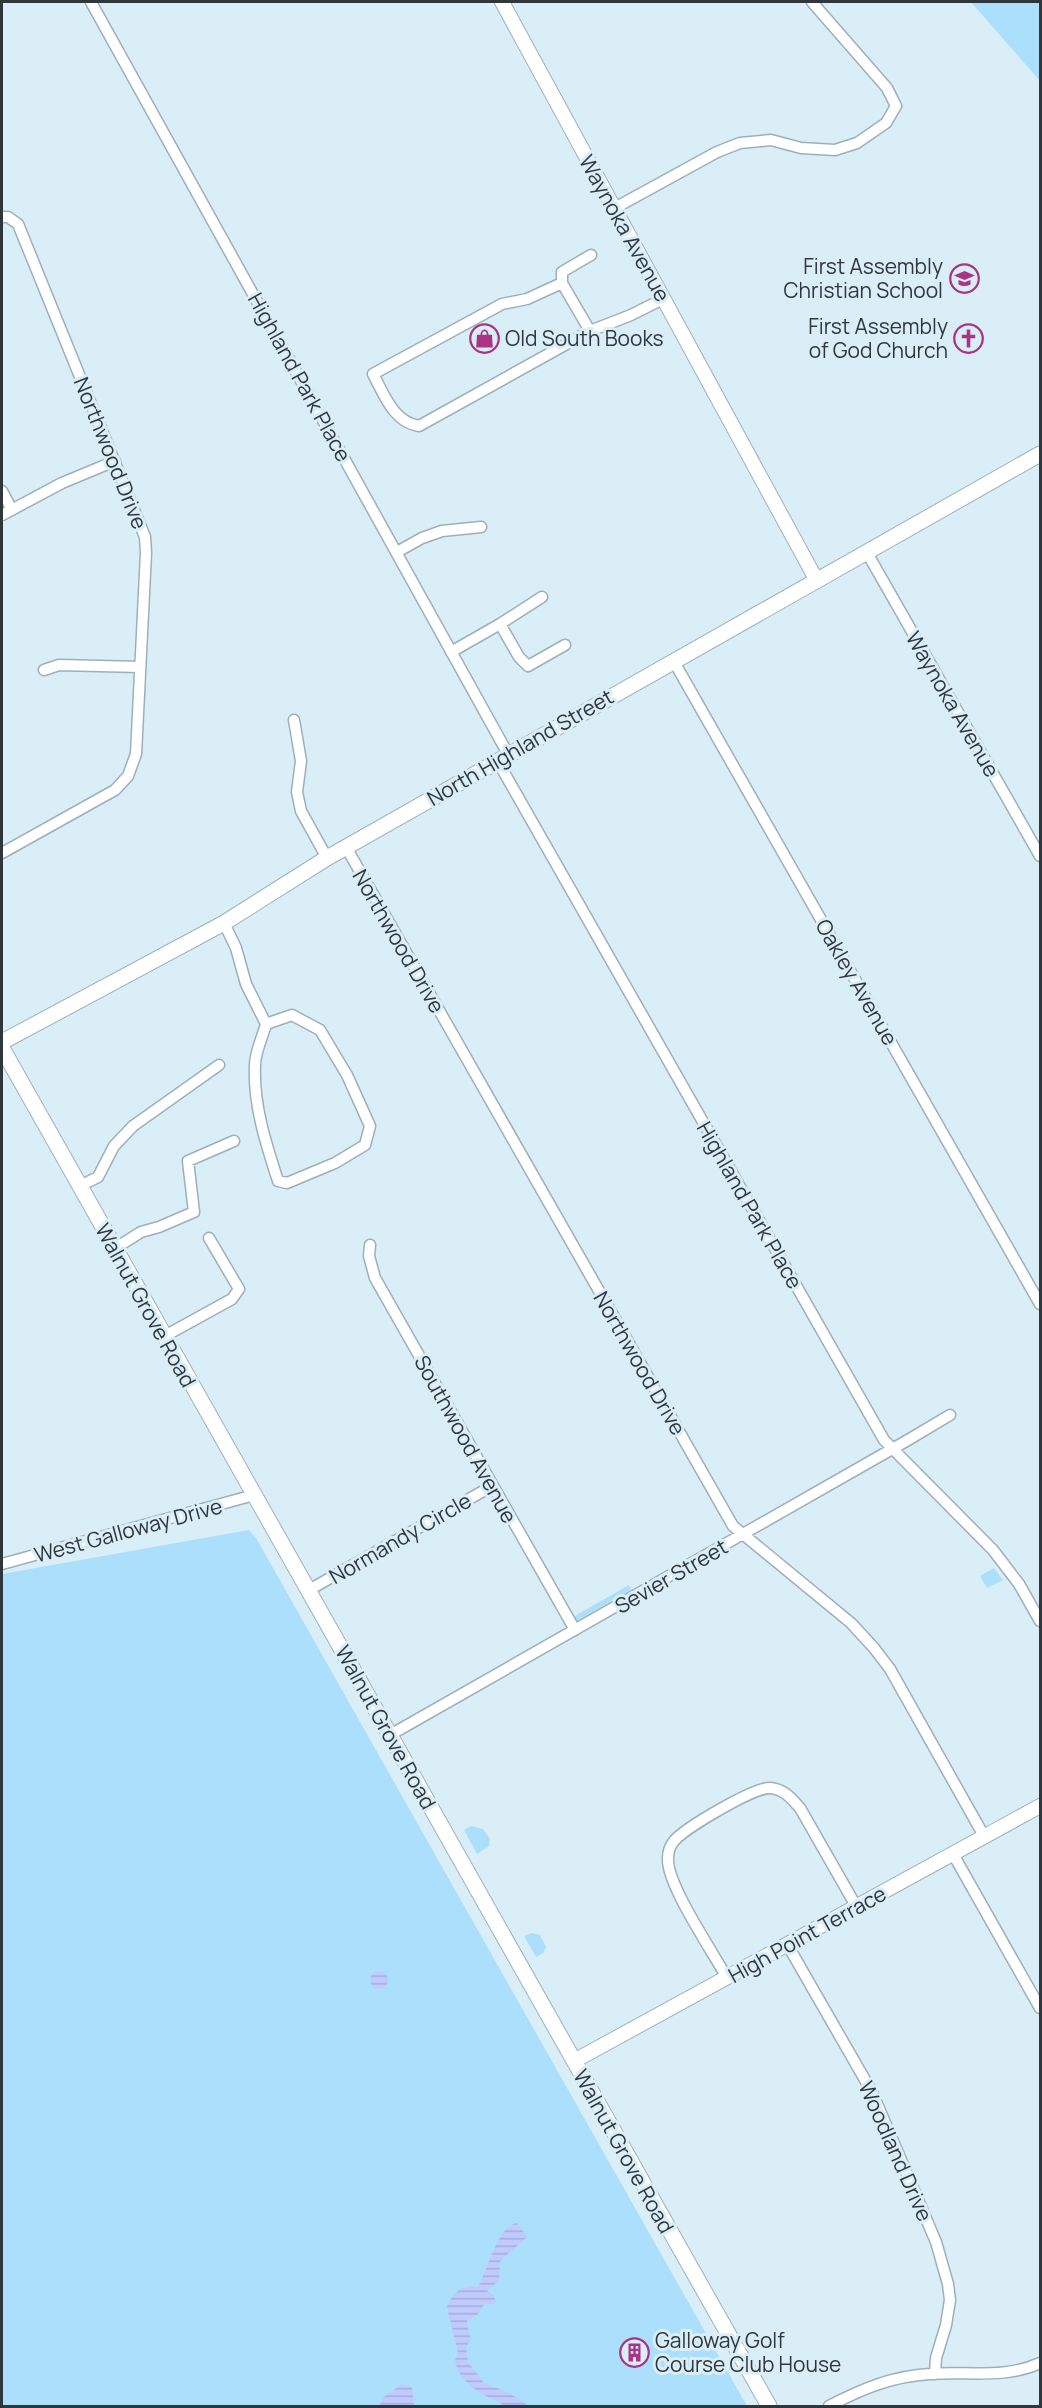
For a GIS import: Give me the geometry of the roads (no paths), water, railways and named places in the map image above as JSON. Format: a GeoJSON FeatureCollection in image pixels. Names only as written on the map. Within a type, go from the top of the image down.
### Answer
{"type":"FeatureCollection","features":[{"type":"Feature","properties":{"kind":"main road","name":"North Highland Street"},"geometry":{"type":"LineString","coordinates":[[2,1042],[224,923],[327,858],[502,757],[817,582],[866,551],[1041,454]]}},
{"type":"Feature","properties":{"kind":"main road","name":"Walnut Grove Road"},"geometry":{"type":"LineString","coordinates":[[2,1048],[163,1337],[309,1590],[769,2406]]}},
{"type":"Feature","properties":{"kind":"street","name":"Highland Park Place"},"geometry":{"type":"LineString","coordinates":[[91,2],[398,552],[451,652],[502,757],[879,1431],[891,1449],[905,1460],[993,1550],[1019,1584],[1041,1621]]}},
{"type":"Feature","properties":{"kind":"street","name":"Waynoka Avenue"},"geometry":{"type":"LineString","coordinates":[[505,2],[817,582]]}},
{"type":"Feature","properties":{"kind":"street"},"geometry":{"type":"LineString","coordinates":[[614,208],[717,152],[740,143],[771,140],[801,148],[835,150],[857,143],[886,123],[896,106],[887,88],[812,2]]}},
{"type":"Feature","properties":{"kind":"street","name":"Northwood Drive"},"geometry":{"type":"LineString","coordinates":[[2,853],[115,790],[128,776],[136,753],[145,537],[18,224],[4,217]]}},
{"type":"Feature","properties":{"kind":"street"},"geometry":{"type":"LineString","coordinates":[[590,331],[562,283],[562,272],[591,255]]}},
{"type":"Feature","properties":{"kind":"street"},"geometry":{"type":"LineString","coordinates":[[562,283],[527,299],[502,304],[373,374],[397,416],[406,423],[418,426],[590,331],[622,320],[663,299]]}},
{"type":"Feature","properties":{"kind":"street"},"geometry":{"type":"LineString","coordinates":[[2,491],[7,512],[62,483],[115,461]]}},
{"type":"Feature","properties":{"kind":"street"},"geometry":{"type":"LineString","coordinates":[[398,552],[422,538],[442,531],[481,527]]}},
{"type":"Feature","properties":{"kind":"street","name":"Waynoka Avenue"},"geometry":{"type":"LineString","coordinates":[[866,551],[1041,856]]}},
{"type":"Feature","properties":{"kind":"street"},"geometry":{"type":"LineString","coordinates":[[451,652],[542,597]]}},
{"type":"Feature","properties":{"kind":"street"},"geometry":{"type":"LineString","coordinates":[[500,624],[519,657],[528,666],[565,645]]}},
{"type":"Feature","properties":{"kind":"street","name":"Oakley Avenue"},"geometry":{"type":"LineString","coordinates":[[673,660],[1041,1304]]}},
{"type":"Feature","properties":{"kind":"street"},"geometry":{"type":"LineString","coordinates":[[44,670],[59,665],[140,667]]}},
{"type":"Feature","properties":{"kind":"street"},"geometry":{"type":"LineString","coordinates":[[294,720],[301,761],[297,792],[301,811],[327,858]]}},
{"type":"Feature","properties":{"kind":"street","name":"Northwood Drive"},"geometry":{"type":"LineString","coordinates":[[346,847],[733,1526],[741,1535],[753,1542],[838,1612],[874,1648],[890,1669],[984,1836]]}},
{"type":"Feature","properties":{"kind":"street"},"geometry":{"type":"LineString","coordinates":[[224,923],[236,948],[246,984],[266,1024],[255,1063],[256,1087],[261,1121],[278,1181],[287,1184],[335,1163],[365,1145],[370,1126],[347,1075],[320,1030],[292,1015],[266,1024]]}},
{"type":"Feature","properties":{"kind":"street"},"geometry":{"type":"LineString","coordinates":[[80,1186],[98,1177],[114,1146],[133,1126],[219,1065]]}},
{"type":"Feature","properties":{"kind":"street"},"geometry":{"type":"LineString","coordinates":[[114,1249],[141,1232],[194,1212],[188,1161],[234,1141]]}},
{"type":"Feature","properties":{"kind":"street"},"geometry":{"type":"LineString","coordinates":[[163,1337],[232,1299],[239,1289],[209,1238]]}},
{"type":"Feature","properties":{"kind":"street","name":"Southwood Avenue"},"geometry":{"type":"LineString","coordinates":[[370,1245],[369,1256],[375,1278],[575,1630]]}},
{"type":"Feature","properties":{"kind":"street","name":"Sevier Street"},"geometry":{"type":"LineString","coordinates":[[390,1735],[950,1414]]}},
{"type":"Feature","properties":{"kind":"street","name":"Normandy Circle"},"geometry":{"type":"LineString","coordinates":[[309,1590],[492,1486]]}},
{"type":"Feature","properties":{"kind":"street","name":"West Galloway Drive"},"geometry":{"type":"LineString","coordinates":[[2,1564],[254,1495]]}},
{"type":"Feature","properties":{"kind":"street"},"geometry":{"type":"LineString","coordinates":[[727,1978],[671,1876],[668,1866],[670,1849],[685,1832],[752,1792],[765,1788],[781,1790],[788,1794],[800,1808],[856,1906]]}},
{"type":"Feature","properties":{"kind":"street","name":"High Point Terrace"},"geometry":{"type":"LineString","coordinates":[[574,2061],[1041,1806]]}},
{"type":"Feature","properties":{"kind":"street"},"geometry":{"type":"LineString","coordinates":[[953,1854],[1041,2008]]}},
{"type":"Feature","properties":{"kind":"street","name":"Woodland Drive"},"geometry":{"type":"LineString","coordinates":[[787,1944],[877,2101],[936,2242],[948,2284],[950,2300],[946,2325],[936,2358],[935,2374]]}},
{"type":"Feature","properties":{"kind":"street"},"geometry":{"type":"LineString","coordinates":[[829,2406],[860,2390],[890,2379],[935,2374],[1010,2372],[1027,2369],[1041,2363]]}},
{"type":"Feature","properties":{"kind":"place","name":"First Assembly Christian School"},"geometry":{"type":"Point","coordinates":[964,278]}},
{"type":"Feature","properties":{"kind":"place","name":"Old South Books"},"geometry":{"type":"Point","coordinates":[484,338]}},
{"type":"Feature","properties":{"kind":"place","name":"First Assembly of God Church"},"geometry":{"type":"Point","coordinates":[969,338]}},
{"type":"Feature","properties":{"kind":"place","name":"Galloway Golf Course Club House"},"geometry":{"type":"Point","coordinates":[634,2352]}}]}
